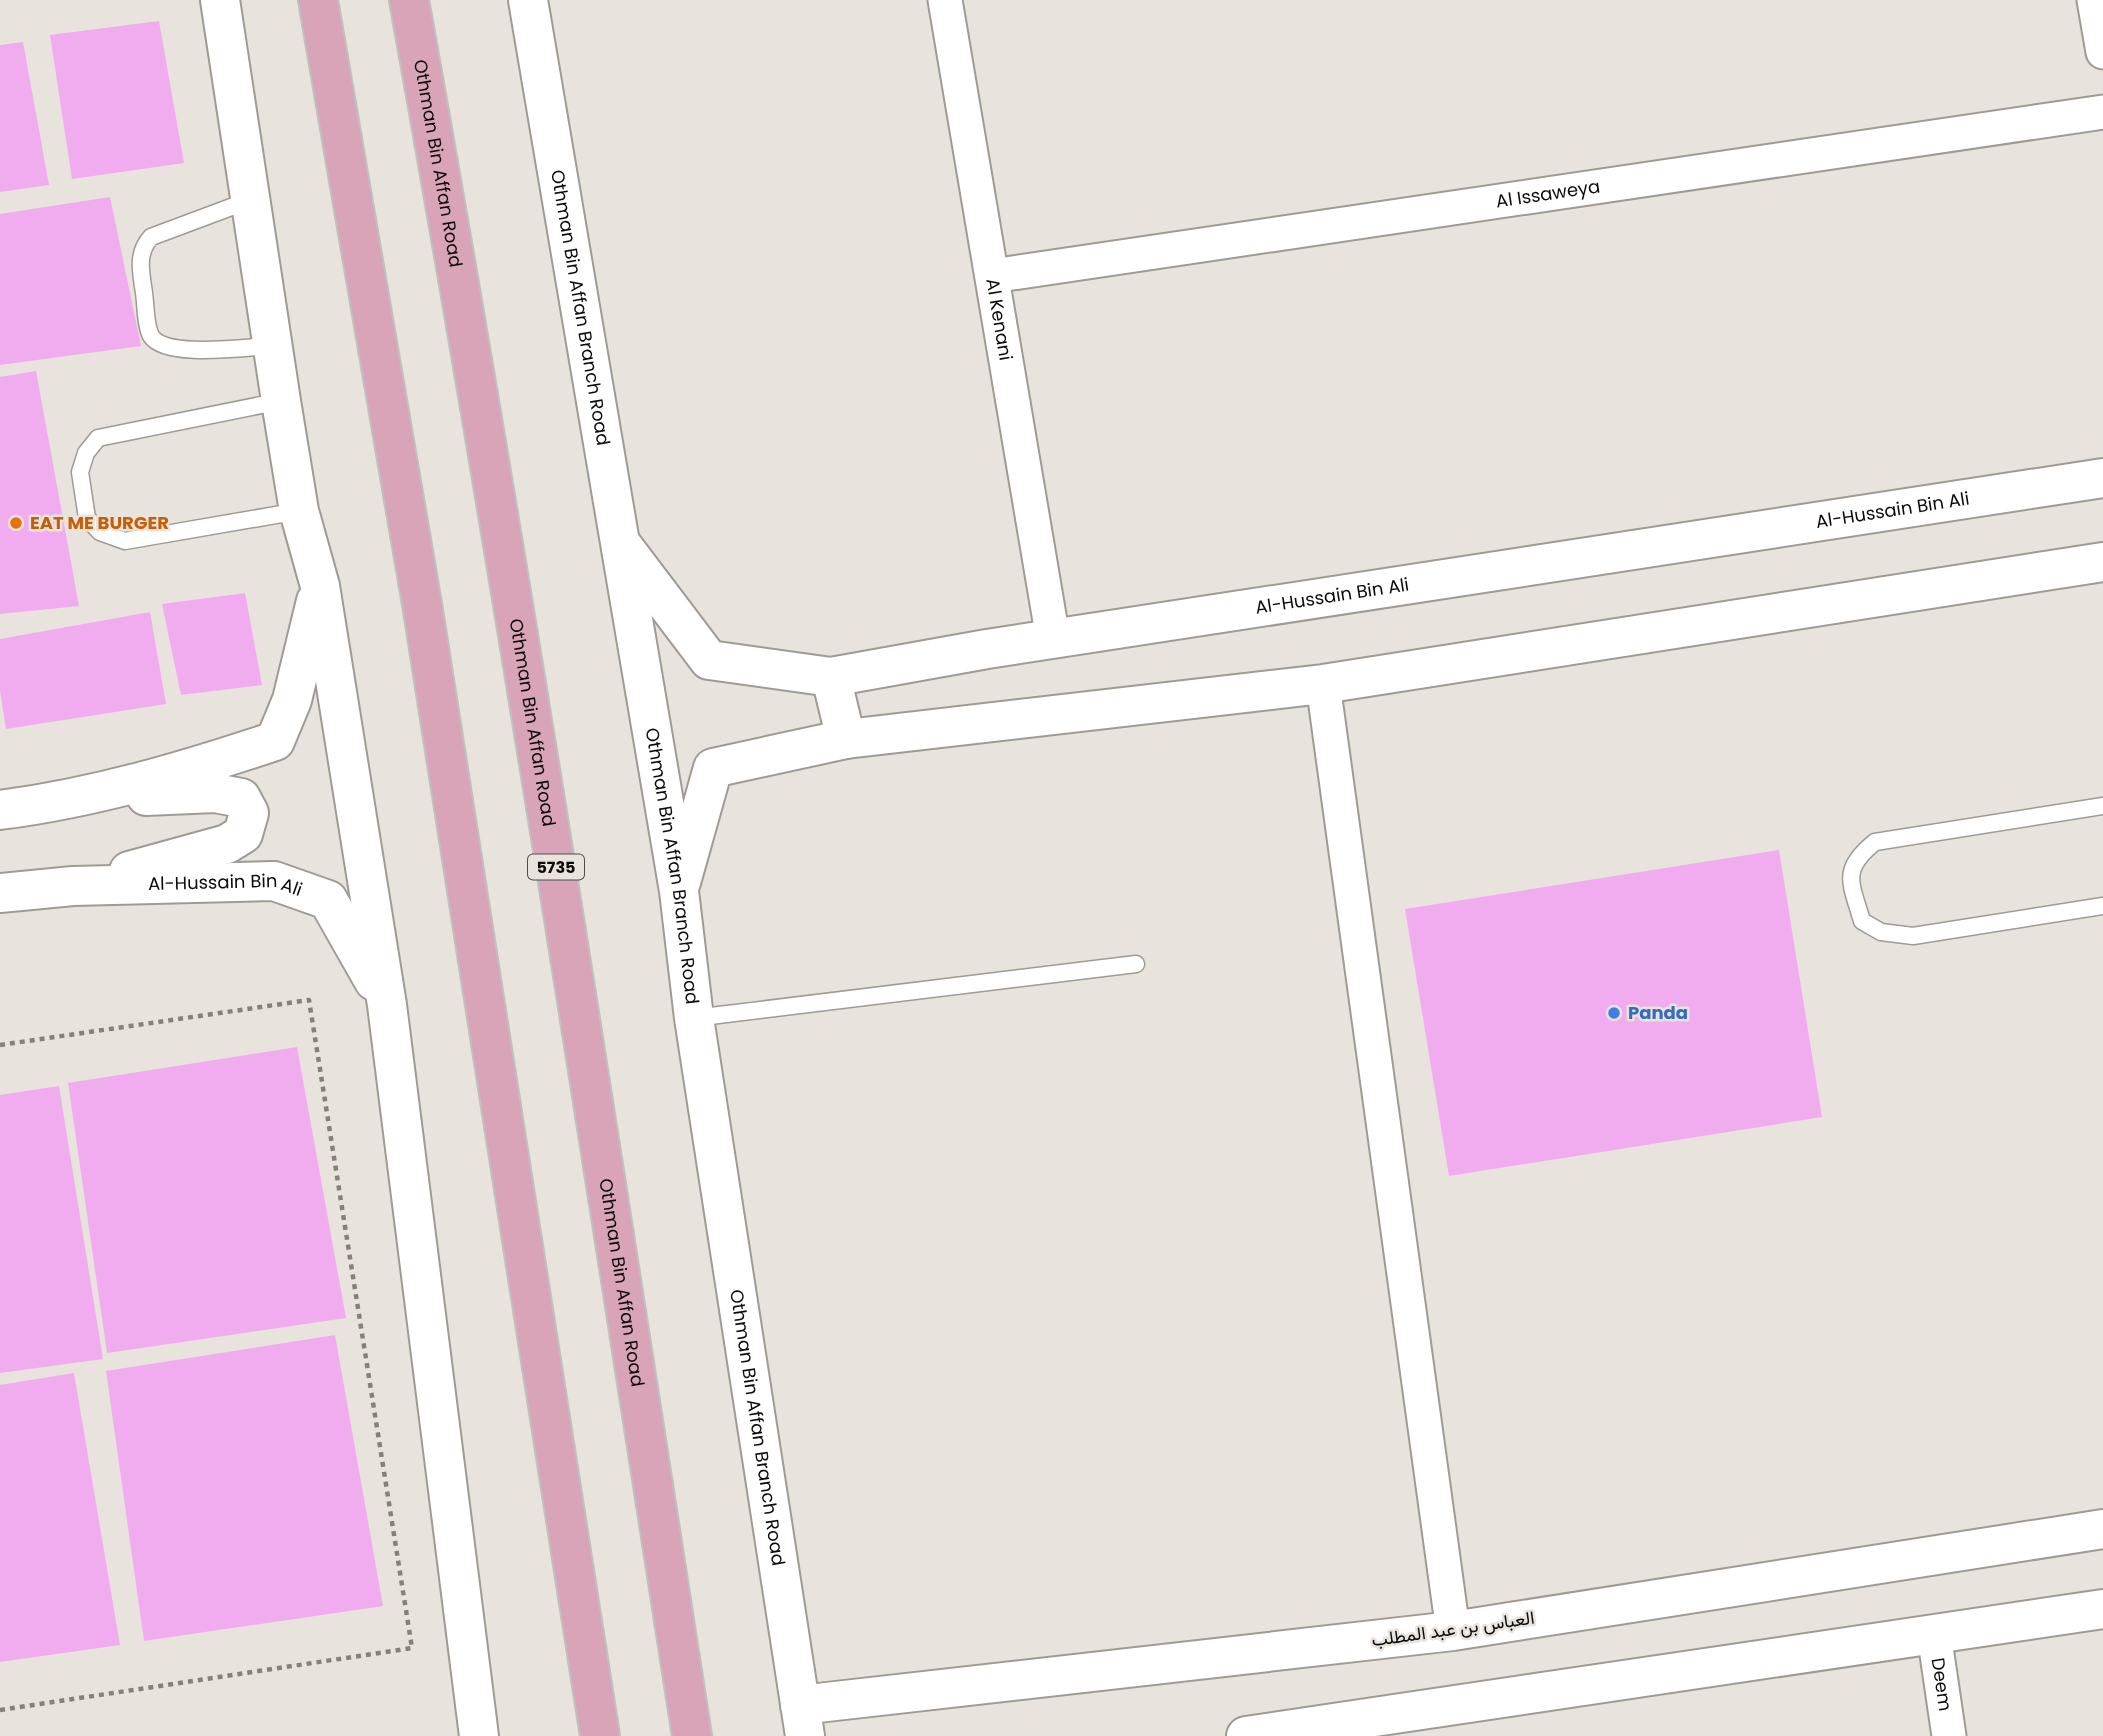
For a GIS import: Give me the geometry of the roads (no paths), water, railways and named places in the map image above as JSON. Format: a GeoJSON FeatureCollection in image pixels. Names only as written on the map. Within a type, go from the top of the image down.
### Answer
{"type":"FeatureCollection","features":[{"type":"Feature","properties":{"kind":"main road"},"geometry":{"type":"LineString","coordinates":[[318,0],[422,604],[600,1736]]}},
{"type":"Feature","properties":{"kind":"main road","name":"Othman Bin Affan Road"},"geometry":{"type":"LineString","coordinates":[[409,0],[451,233],[564,915],[692,1736]]}},
{"type":"Feature","properties":{"kind":"street"},"geometry":{"type":"LineString","coordinates":[[220,0],[299,510],[320,586],[387,1004],[479,1736]]}},
{"type":"Feature","properties":{"kind":"street","name":"Othman Bin Affan Branch Road"},"geometry":{"type":"LineString","coordinates":[[528,0],[678,891],[694,1018],[802,1721]]}},
{"type":"Feature","properties":{"kind":"street","name":"Al Kenani"},"geometry":{"type":"LineString","coordinates":[[946,0],[1053,639]]}},
{"type":"Feature","properties":{"kind":"street"},"geometry":{"type":"LineString","coordinates":[[2094,0],[2103,52]]}},
{"type":"Feature","properties":{"kind":"street","name":"Al Issaweya"},"geometry":{"type":"LineString","coordinates":[[992,276],[2103,112]]}},
{"type":"Feature","properties":{"kind":"street","name":"Al-Hussain Bin Ali"},"geometry":{"type":"LineString","coordinates":[[618,541],[709,660],[831,677],[1053,639],[2103,478]]}},
{"type":"Feature","properties":{"kind":"street"},"geometry":{"type":"LineString","coordinates":[[678,891],[713,768],[846,739],[1323,684],[2103,562]]}},
{"type":"Feature","properties":{"kind":"street"},"geometry":{"type":"LineString","coordinates":[[67,801],[214,761],[275,741],[292,700],[320,586]]}},
{"type":"Feature","properties":{"kind":"street"},"geometry":{"type":"LineString","coordinates":[[831,677],[846,739]]}},
{"type":"Feature","properties":{"kind":"street"},"geometry":{"type":"LineString","coordinates":[[1323,684],[1453,1631]]}},
{"type":"Feature","properties":{"kind":"street"},"geometry":{"type":"LineString","coordinates":[[0,810],[67,801],[215,793],[241,798],[249,813],[243,834],[227,844],[73,886]]}},
{"type":"Feature","properties":{"kind":"street","name":"Al-Hussain Bin Ali"},"geometry":{"type":"LineString","coordinates":[[0,893],[73,886],[274,881],[328,900],[387,1004]]}},
{"type":"Feature","properties":{"kind":"street","name":"العباس بن عبد المطلب"},"geometry":{"type":"LineString","coordinates":[[802,1721],[1453,1631],[2103,1529]]}},
{"type":"Feature","properties":{"kind":"street"},"geometry":{"type":"LineString","coordinates":[[1246,1736],[2103,1609]]}},
{"type":"Feature","properties":{"kind":"street","name":"Deem"},"geometry":{"type":"LineString","coordinates":[[1934,1634],[1949,1736]]}},
{"type":"Feature","properties":{"kind":"lane"},"geometry":{"type":"LineString","coordinates":[[250,200],[151,237],[141,248],[149,334],[158,344],[175,350],[272,346]]}},
{"type":"Feature","properties":{"kind":"lane"},"geometry":{"type":"LineString","coordinates":[[281,401],[98,438],[86,453],[80,472],[88,518],[100,532],[125,541],[299,510]]}},
{"type":"Feature","properties":{"kind":"lane"},"geometry":{"type":"LineString","coordinates":[[2103,806],[1875,842],[1856,856],[1850,880],[1863,921],[1881,932],[1913,936],[2103,906]]}},
{"type":"Feature","properties":{"kind":"lane"},"geometry":{"type":"LineString","coordinates":[[694,1018],[1136,964]]}},
{"type":"Feature","properties":{"kind":"place","name":"EAT ME BURGER"},"geometry":{"type":"Point","coordinates":[16,523]}},
{"type":"Feature","properties":{"kind":"place","name":"Panda"},"geometry":{"type":"Point","coordinates":[1614,1013]}}]}
